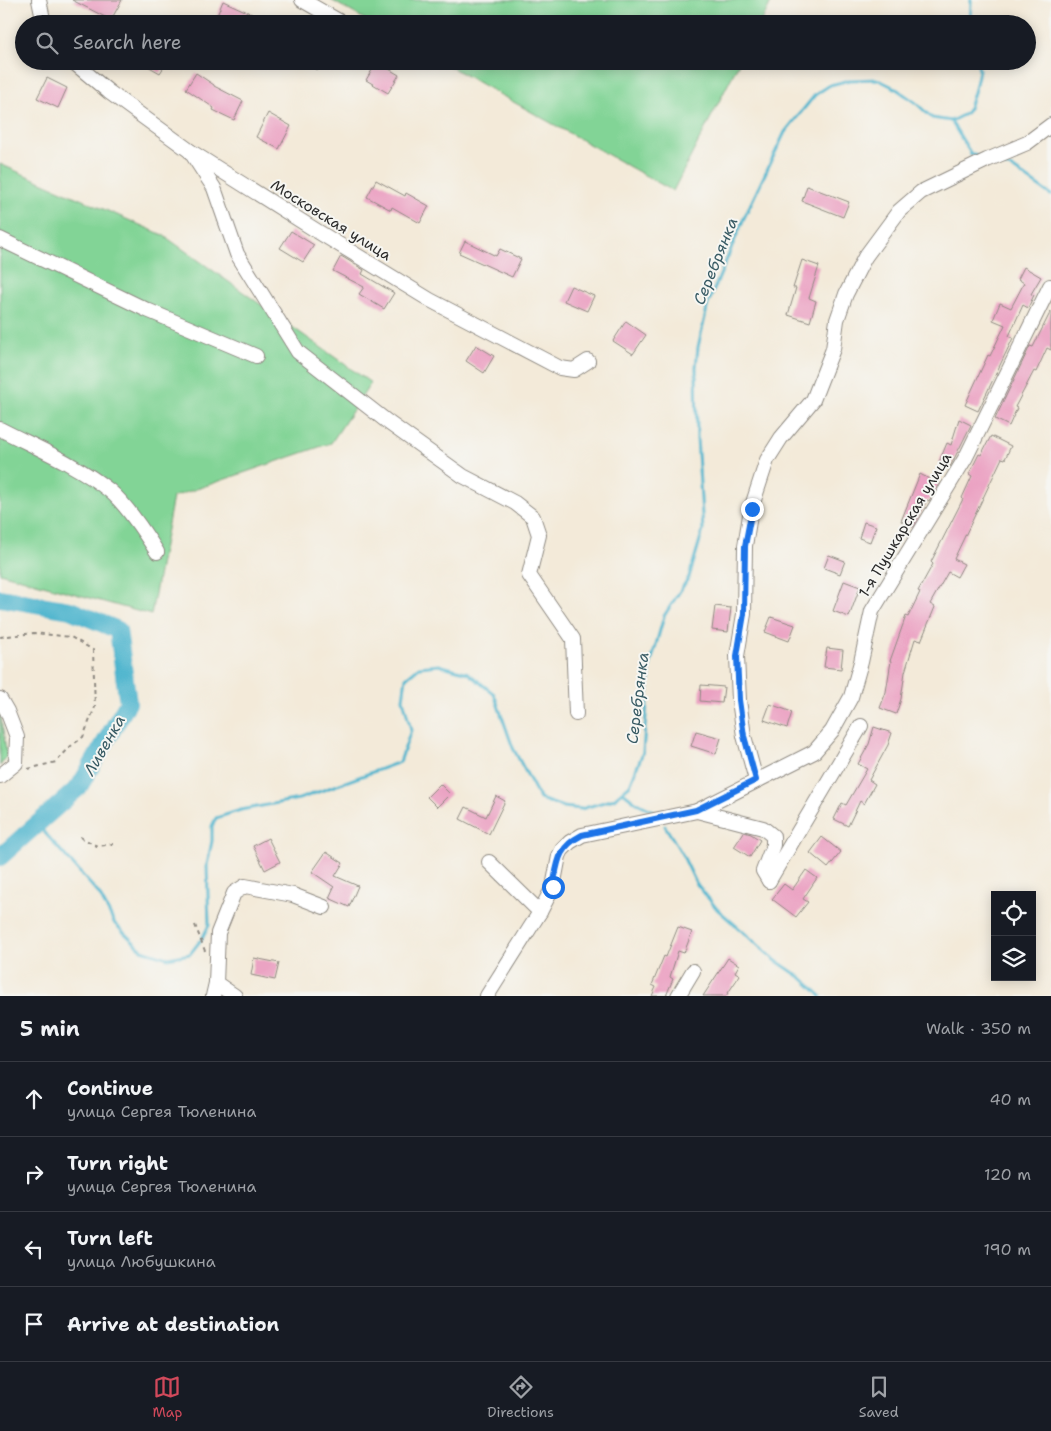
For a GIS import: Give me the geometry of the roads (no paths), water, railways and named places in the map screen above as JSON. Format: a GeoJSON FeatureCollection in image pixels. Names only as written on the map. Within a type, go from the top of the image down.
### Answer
{"type":"FeatureCollection","features":[{"type":"Feature","properties":{"kind":"street"},"geometry":{"type":"LineString","coordinates":[[39,0],[42,15]]}},
{"type":"Feature","properties":{"kind":"street"},"geometry":{"type":"LineString","coordinates":[[302,0],[328,15]]}},
{"type":"Feature","properties":{"kind":"street","name":"Московская улица"},"geometry":{"type":"LineString","coordinates":[[83,70],[109,92],[190,151],[316,232],[430,300],[560,368],[574,370],[588,360]]}},
{"type":"Feature","properties":{"kind":"street"},"geometry":{"type":"LineString","coordinates":[[756,780],[744,736],[739,700],[737,656],[744,614],[745,546],[752,509],[767,460],[813,400],[833,349],[837,320],[846,294],[865,257],[899,211],[921,192],[1026,143],[1051,125]]}},
{"type":"Feature","properties":{"kind":"street"},"geometry":{"type":"LineString","coordinates":[[190,151],[214,188],[237,254],[298,352],[463,476],[515,503],[533,517],[539,535],[529,575],[573,639],[576,714]]}},
{"type":"Feature","properties":{"kind":"street"},"geometry":{"type":"LineString","coordinates":[[0,239],[146,310],[256,356]]}},
{"type":"Feature","properties":{"kind":"street","name":"1-я Пушкарская улица"},"geometry":{"type":"LineString","coordinates":[[696,810],[814,752],[832,731],[851,697],[872,611],[966,456],[1050,286]]}},
{"type":"Feature","properties":{"kind":"street"},"geometry":{"type":"LineString","coordinates":[[0,429],[68,464],[111,492],[143,530],[157,552]]}},
{"type":"Feature","properties":{"kind":"street"},"geometry":{"type":"LineString","coordinates":[[0,699],[17,737],[16,764],[0,776]]}},
{"type":"Feature","properties":{"kind":"street"},"geometry":{"type":"LineString","coordinates":[[487,996],[540,912],[553,887],[559,856],[570,842],[582,835],[696,810],[762,828],[773,836],[773,845],[764,870],[769,881],[861,726]]}},
{"type":"Feature","properties":{"kind":"street"},"geometry":{"type":"LineString","coordinates":[[489,862],[540,912]]}},
{"type":"Feature","properties":{"kind":"street"},"geometry":{"type":"LineString","coordinates":[[235,996],[214,989],[218,933],[234,893],[245,886],[293,895],[324,907]]}},
{"type":"Feature","properties":{"kind":"street"},"geometry":{"type":"LineString","coordinates":[[678,996],[693,971]]}},
{"type":"Feature","properties":{"kind":"waterway","name":"Серебрянка"},"geometry":{"type":"LineString","coordinates":[[970,15],[971,0]]}},
{"type":"Feature","properties":{"kind":"waterway","name":"Серебрянка"},"geometry":{"type":"LineString","coordinates":[[202,939],[209,925],[207,865],[212,841],[212,826],[216,818],[241,810],[299,799],[400,762],[411,730],[403,699],[406,678],[419,667],[439,665],[468,673],[494,694],[513,748],[540,799],[563,807],[581,809],[614,799],[630,785],[643,752],[650,666],[664,616],[689,577],[703,530],[697,438],[696,367],[698,347],[708,304],[744,218],[785,132],[815,95],[830,85],[850,80],[877,79],[895,88],[916,103],[932,118],[951,121],[965,114],[969,108],[979,70]]}},
{"type":"Feature","properties":{"kind":"waterway"},"geometry":{"type":"LineString","coordinates":[[951,121],[971,154],[981,158]]}},
{"type":"Feature","properties":{"kind":"waterway"},"geometry":{"type":"LineString","coordinates":[[994,162],[1012,168],[1051,195]]}},
{"type":"Feature","properties":{"kind":"waterway","name":"Ливенка"},"geometry":{"type":"LineString","coordinates":[[0,598],[70,610],[118,630],[128,703],[79,787],[0,857]]}},
{"type":"Feature","properties":{"kind":"waterway"},"geometry":{"type":"LineString","coordinates":[[623,792],[637,803],[656,812]]}},
{"type":"Feature","properties":{"kind":"waterway"},"geometry":{"type":"LineString","coordinates":[[37,824],[99,894],[115,924],[142,950],[168,958],[190,954],[200,941]]}},
{"type":"Feature","properties":{"kind":"waterway"},"geometry":{"type":"LineString","coordinates":[[665,826],[682,854],[696,883],[717,909],[775,960],[803,979],[821,996]]}}]}
